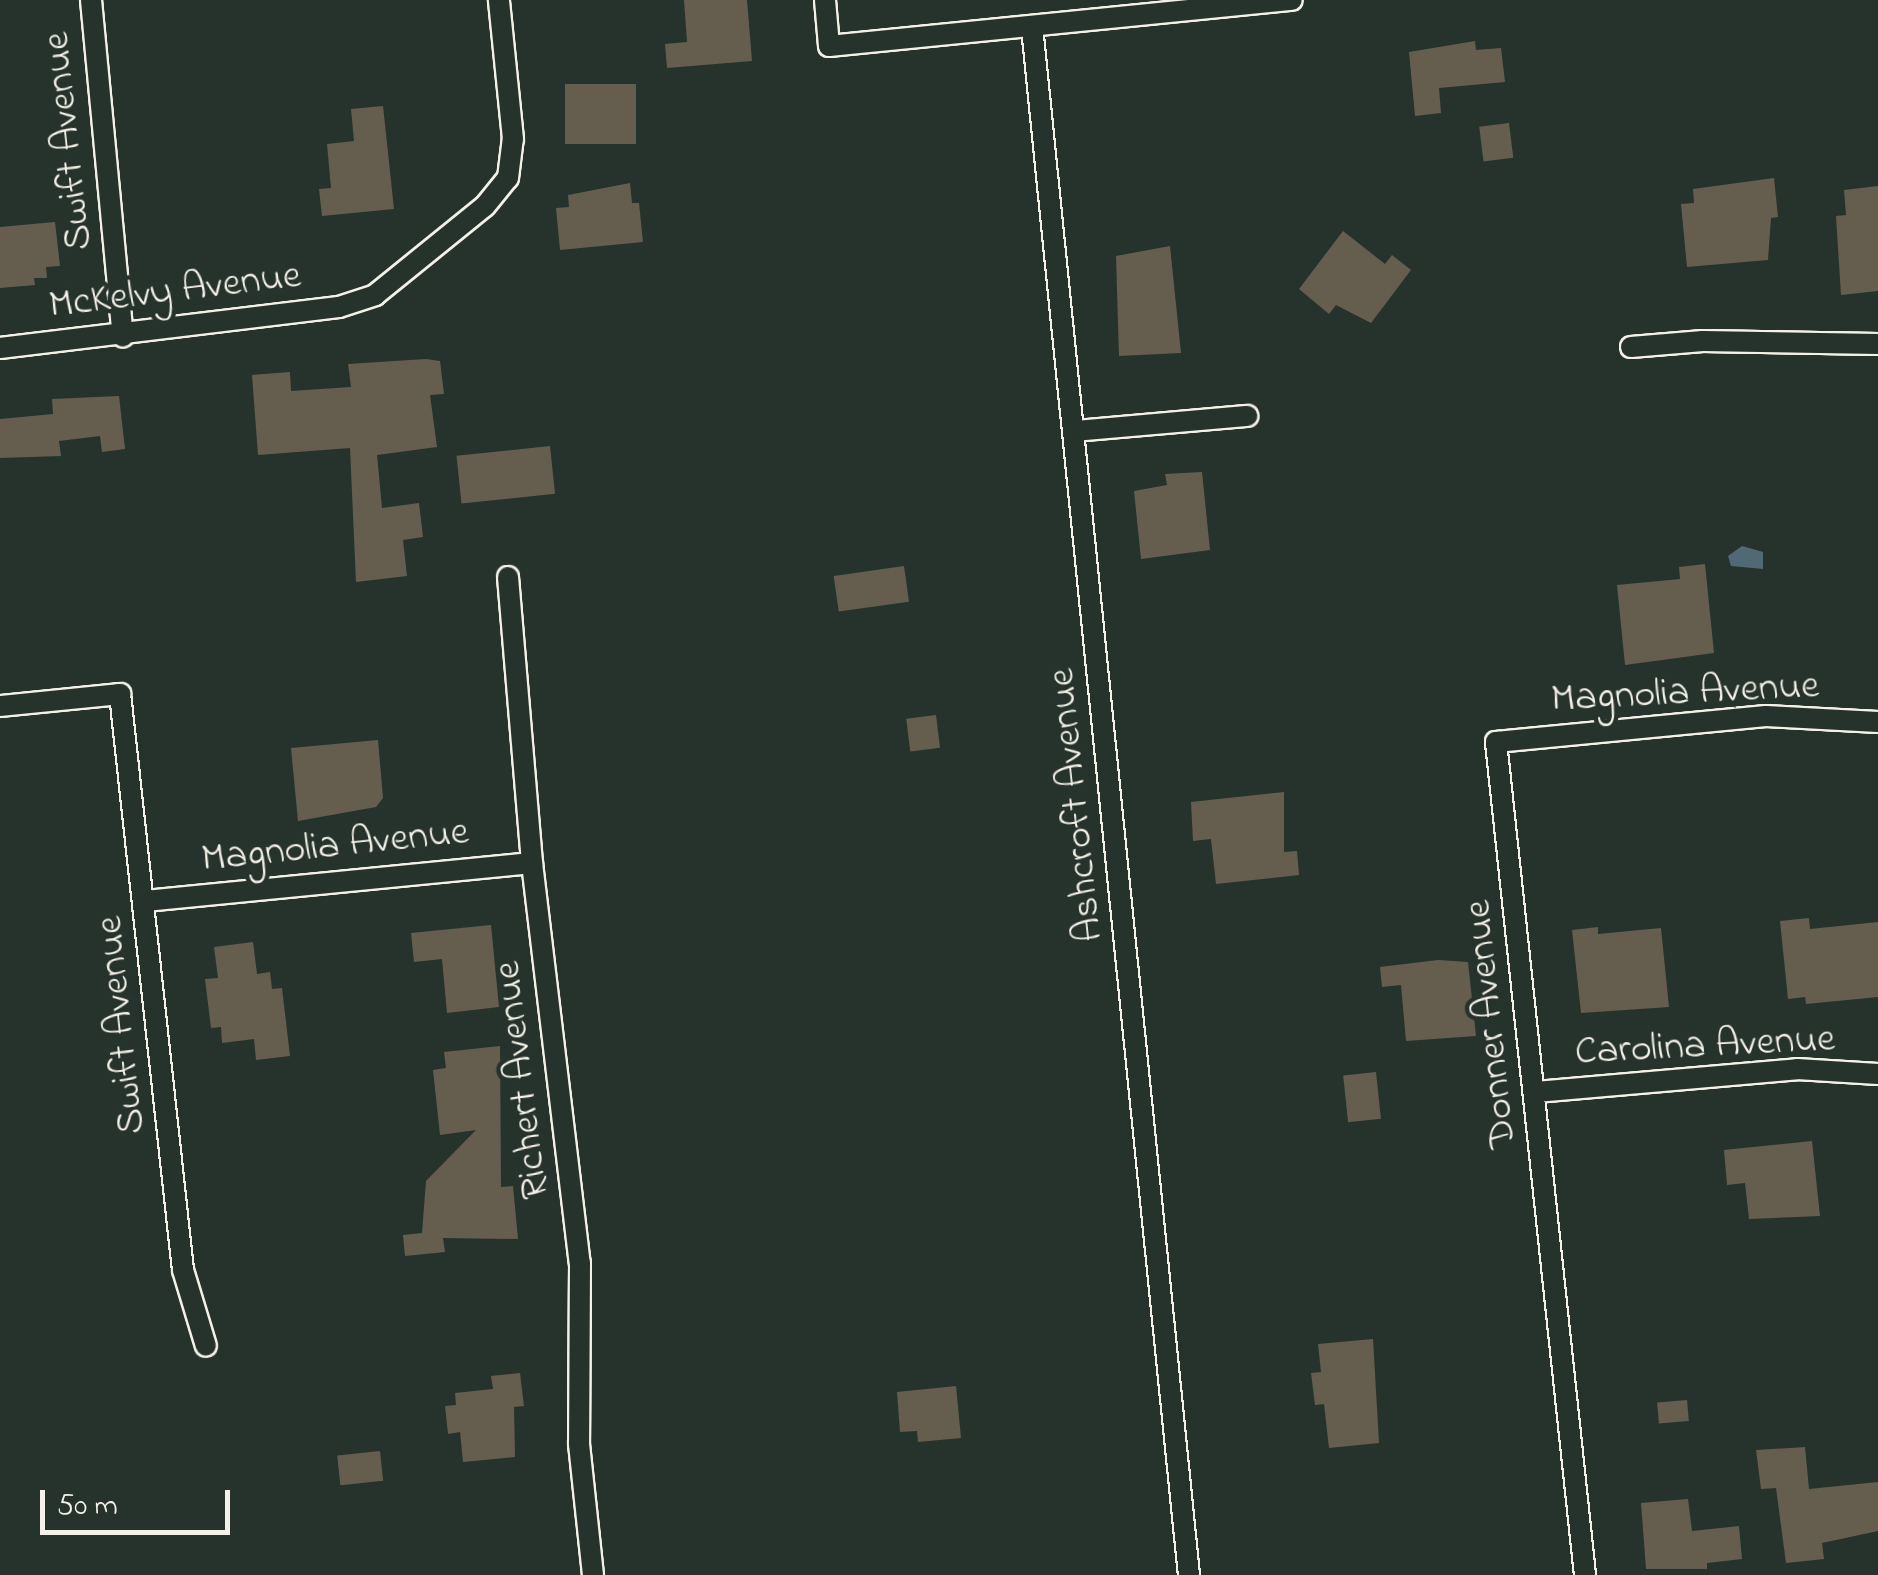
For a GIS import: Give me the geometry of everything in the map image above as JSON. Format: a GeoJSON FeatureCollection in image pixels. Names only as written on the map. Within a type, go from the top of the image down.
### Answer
{"type":"FeatureCollection","features":[{"type":"Feature","properties":{"kind":"street","name":"Swift Avenue"},"geometry":{"type":"LineString","coordinates":[[90,0],[123,336]]}},
{"type":"Feature","properties":{"kind":"street","name":"McKelvy Avenue"},"geometry":{"type":"LineString","coordinates":[[0,348],[123,336],[358,304],[485,206],[508,178],[513,139],[499,0]]}},
{"type":"Feature","properties":{"kind":"street"},"geometry":{"type":"LineString","coordinates":[[825,0],[828,46],[1292,0]]}},
{"type":"Feature","properties":{"kind":"street","name":"Ashcroft Avenue"},"geometry":{"type":"LineString","coordinates":[[1032,28],[1189,1575]]}},
{"type":"Feature","properties":{"kind":"street"},"geometry":{"type":"LineString","coordinates":[[1631,347],[1703,340],[1878,344]]}},
{"type":"Feature","properties":{"kind":"street"},"geometry":{"type":"LineString","coordinates":[[1075,431],[1248,416]]}},
{"type":"Feature","properties":{"kind":"street","name":"Richert Avenue"},"geometry":{"type":"LineString","coordinates":[[508,578],[532,863],[580,1263],[578,1444],[593,1575]]}},
{"type":"Feature","properties":{"kind":"street","name":"Swift Avenue"},"geometry":{"type":"LineString","coordinates":[[0,706],[120,694],[183,1270],[206,1346]]}},
{"type":"Feature","properties":{"kind":"street","name":"Magnolia Avenue"},"geometry":{"type":"LineString","coordinates":[[1496,742],[1766,716],[1878,722]]}},
{"type":"Feature","properties":{"kind":"street","name":"Donner Avenue"},"geometry":{"type":"LineString","coordinates":[[1496,742],[1585,1575]]}},
{"type":"Feature","properties":{"kind":"street","name":"Magnolia Avenue"},"geometry":{"type":"LineString","coordinates":[[144,901],[532,863]]}},
{"type":"Feature","properties":{"kind":"street","name":"Carolina Avenue"},"geometry":{"type":"LineString","coordinates":[[1536,1092],[1797,1069],[1878,1074]]}},
{"type":"Feature","properties":{"kind":"water"},"geometry":{"type":"Polygon","coordinates":[[[1742,546],[1763,552],[1763,569],[1731,566],[1728,556],[1742,546]]]}},
{"type":"Feature","properties":{"kind":"building"},"geometry":{"type":"Polygon","coordinates":[[[684,0],[747,0],[752,61],[667,68],[665,44],[687,42],[684,0]]]}},
{"type":"Feature","properties":{"kind":"building"},"geometry":{"type":"Polygon","coordinates":[[[1475,41],[1476,50],[1501,48],[1505,82],[1439,88],[1441,113],[1415,116],[1409,52],[1475,41]]]}},
{"type":"Feature","properties":{"kind":"building"},"geometry":{"type":"Polygon","coordinates":[[[565,84],[636,84],[636,144],[565,144],[565,84]]]}},
{"type":"Feature","properties":{"kind":"building"},"geometry":{"type":"Polygon","coordinates":[[[383,106],[394,209],[322,216],[319,189],[331,188],[327,144],[354,141],[351,109],[383,106]]]}},
{"type":"Feature","properties":{"kind":"building"},"geometry":{"type":"Polygon","coordinates":[[[1509,123],[1513,158],[1483,161],[1479,127],[1509,123]]]}},
{"type":"Feature","properties":{"kind":"building"},"geometry":{"type":"Polygon","coordinates":[[[1774,178],[1778,217],[1771,218],[1768,260],[1687,267],[1681,204],[1694,203],[1693,189],[1774,178]]]}},
{"type":"Feature","properties":{"kind":"building"},"geometry":{"type":"Polygon","coordinates":[[[630,183],[632,203],[639,203],[643,242],[560,250],[556,208],[569,207],[568,195],[630,183]]]}},
{"type":"Feature","properties":{"kind":"building"},"geometry":{"type":"Polygon","coordinates":[[[1878,186],[1878,291],[1841,295],[1836,216],[1846,215],[1844,190],[1878,186]]]}},
{"type":"Feature","properties":{"kind":"building"},"geometry":{"type":"Polygon","coordinates":[[[55,222],[60,266],[46,267],[47,278],[34,278],[35,285],[0,288],[0,227],[55,222]]]}},
{"type":"Feature","properties":{"kind":"building"},"geometry":{"type":"Polygon","coordinates":[[[1343,231],[1385,264],[1392,255],[1411,270],[1371,323],[1336,305],[1329,314],[1299,289],[1343,231]]]}},
{"type":"Feature","properties":{"kind":"building"},"geometry":{"type":"Polygon","coordinates":[[[1170,246],[1181,353],[1119,356],[1116,256],[1170,246]]]}},
{"type":"Feature","properties":{"kind":"building"},"geometry":{"type":"Polygon","coordinates":[[[440,361],[444,394],[430,395],[437,447],[377,455],[382,508],[419,503],[423,537],[403,540],[407,576],[356,582],[350,448],[258,455],[252,375],[290,372],[291,391],[351,387],[348,364],[440,361]]]}},
{"type":"Feature","properties":{"kind":"building"},"geometry":{"type":"Polygon","coordinates":[[[119,396],[125,449],[102,452],[100,436],[59,441],[61,456],[0,458],[0,419],[53,414],[52,399],[119,396]]]}},
{"type":"Feature","properties":{"kind":"building"},"geometry":{"type":"Polygon","coordinates":[[[550,446],[555,494],[462,504],[457,456],[550,446]]]}},
{"type":"Feature","properties":{"kind":"building"},"geometry":{"type":"Polygon","coordinates":[[[1202,472],[1210,550],[1141,559],[1134,491],[1167,485],[1165,474],[1202,472]]]}},
{"type":"Feature","properties":{"kind":"building"},"geometry":{"type":"Polygon","coordinates":[[[1705,564],[1714,653],[1625,665],[1617,585],[1680,579],[1679,567],[1705,564]]]}},
{"type":"Feature","properties":{"kind":"building"},"geometry":{"type":"Polygon","coordinates":[[[904,566],[909,602],[839,612],[834,576],[904,566]]]}},
{"type":"Feature","properties":{"kind":"building"},"geometry":{"type":"Polygon","coordinates":[[[936,715],[940,748],[910,751],[906,719],[936,715]]]}},
{"type":"Feature","properties":{"kind":"building"},"geometry":{"type":"Polygon","coordinates":[[[378,740],[383,798],[376,807],[298,821],[291,748],[378,740]]]}},
{"type":"Feature","properties":{"kind":"building"},"geometry":{"type":"Polygon","coordinates":[[[1284,792],[1284,852],[1297,851],[1299,875],[1216,884],[1211,839],[1193,841],[1191,802],[1284,792]]]}},
{"type":"Feature","properties":{"kind":"building"},"geometry":{"type":"Polygon","coordinates":[[[1809,918],[1810,929],[1878,922],[1878,997],[1806,1004],[1805,997],[1788,999],[1780,921],[1809,918]]]}},
{"type":"Feature","properties":{"kind":"building"},"geometry":{"type":"Polygon","coordinates":[[[491,925],[499,1007],[447,1013],[442,959],[414,962],[411,933],[491,925]]]}},
{"type":"Feature","properties":{"kind":"building"},"geometry":{"type":"Polygon","coordinates":[[[1598,927],[1598,934],[1661,928],[1669,1007],[1581,1013],[1572,930],[1598,927]]]}},
{"type":"Feature","properties":{"kind":"building"},"geometry":{"type":"Polygon","coordinates":[[[253,942],[257,974],[270,972],[272,989],[282,988],[290,1056],[256,1060],[254,1039],[222,1043],[221,1027],[211,1028],[205,979],[218,978],[214,947],[253,942]]]}},
{"type":"Feature","properties":{"kind":"building"},"geometry":{"type":"Polygon","coordinates":[[[1438,960],[1468,962],[1476,1036],[1406,1041],[1401,985],[1382,987],[1380,967],[1438,960]]]}},
{"type":"Feature","properties":{"kind":"building"},"geometry":{"type":"Polygon","coordinates":[[[500,1046],[501,1187],[513,1186],[518,1239],[443,1238],[445,1252],[405,1256],[403,1235],[422,1233],[426,1181],[476,1130],[440,1135],[433,1070],[446,1068],[444,1052],[500,1046]]]}},
{"type":"Feature","properties":{"kind":"building"},"geometry":{"type":"Polygon","coordinates":[[[1376,1072],[1381,1119],[1348,1122],[1343,1075],[1376,1072]]]}},
{"type":"Feature","properties":{"kind":"building"},"geometry":{"type":"Polygon","coordinates":[[[1812,1141],[1820,1216],[1749,1219],[1745,1183],[1727,1185],[1724,1150],[1812,1141]]]}},
{"type":"Feature","properties":{"kind":"building"},"geometry":{"type":"Polygon","coordinates":[[[1373,1339],[1379,1443],[1329,1448],[1324,1404],[1315,1405],[1311,1373],[1321,1372],[1318,1344],[1373,1339]]]}},
{"type":"Feature","properties":{"kind":"building"},"geometry":{"type":"Polygon","coordinates":[[[520,1373],[524,1406],[514,1407],[515,1457],[463,1462],[460,1432],[448,1434],[445,1406],[456,1405],[455,1393],[493,1389],[491,1376],[520,1373]]]}},
{"type":"Feature","properties":{"kind":"building"},"geometry":{"type":"Polygon","coordinates":[[[956,1386],[961,1438],[918,1442],[917,1431],[900,1432],[897,1392],[956,1386]]]}},
{"type":"Feature","properties":{"kind":"building"},"geometry":{"type":"Polygon","coordinates":[[[1687,1400],[1689,1421],[1659,1424],[1657,1403],[1687,1400]]]}},
{"type":"Feature","properties":{"kind":"building"},"geometry":{"type":"Polygon","coordinates":[[[1805,1447],[1809,1489],[1878,1482],[1878,1531],[1822,1543],[1824,1559],[1786,1563],[1776,1488],[1761,1489],[1756,1450],[1805,1447]]]}},
{"type":"Feature","properties":{"kind":"building"},"geometry":{"type":"Polygon","coordinates":[[[380,1451],[383,1481],[340,1485],[337,1455],[380,1451]]]}},
{"type":"Feature","properties":{"kind":"building"},"geometry":{"type":"Polygon","coordinates":[[[1688,1499],[1692,1531],[1739,1526],[1742,1559],[1707,1563],[1707,1569],[1646,1569],[1641,1503],[1688,1499]]]}}]}
